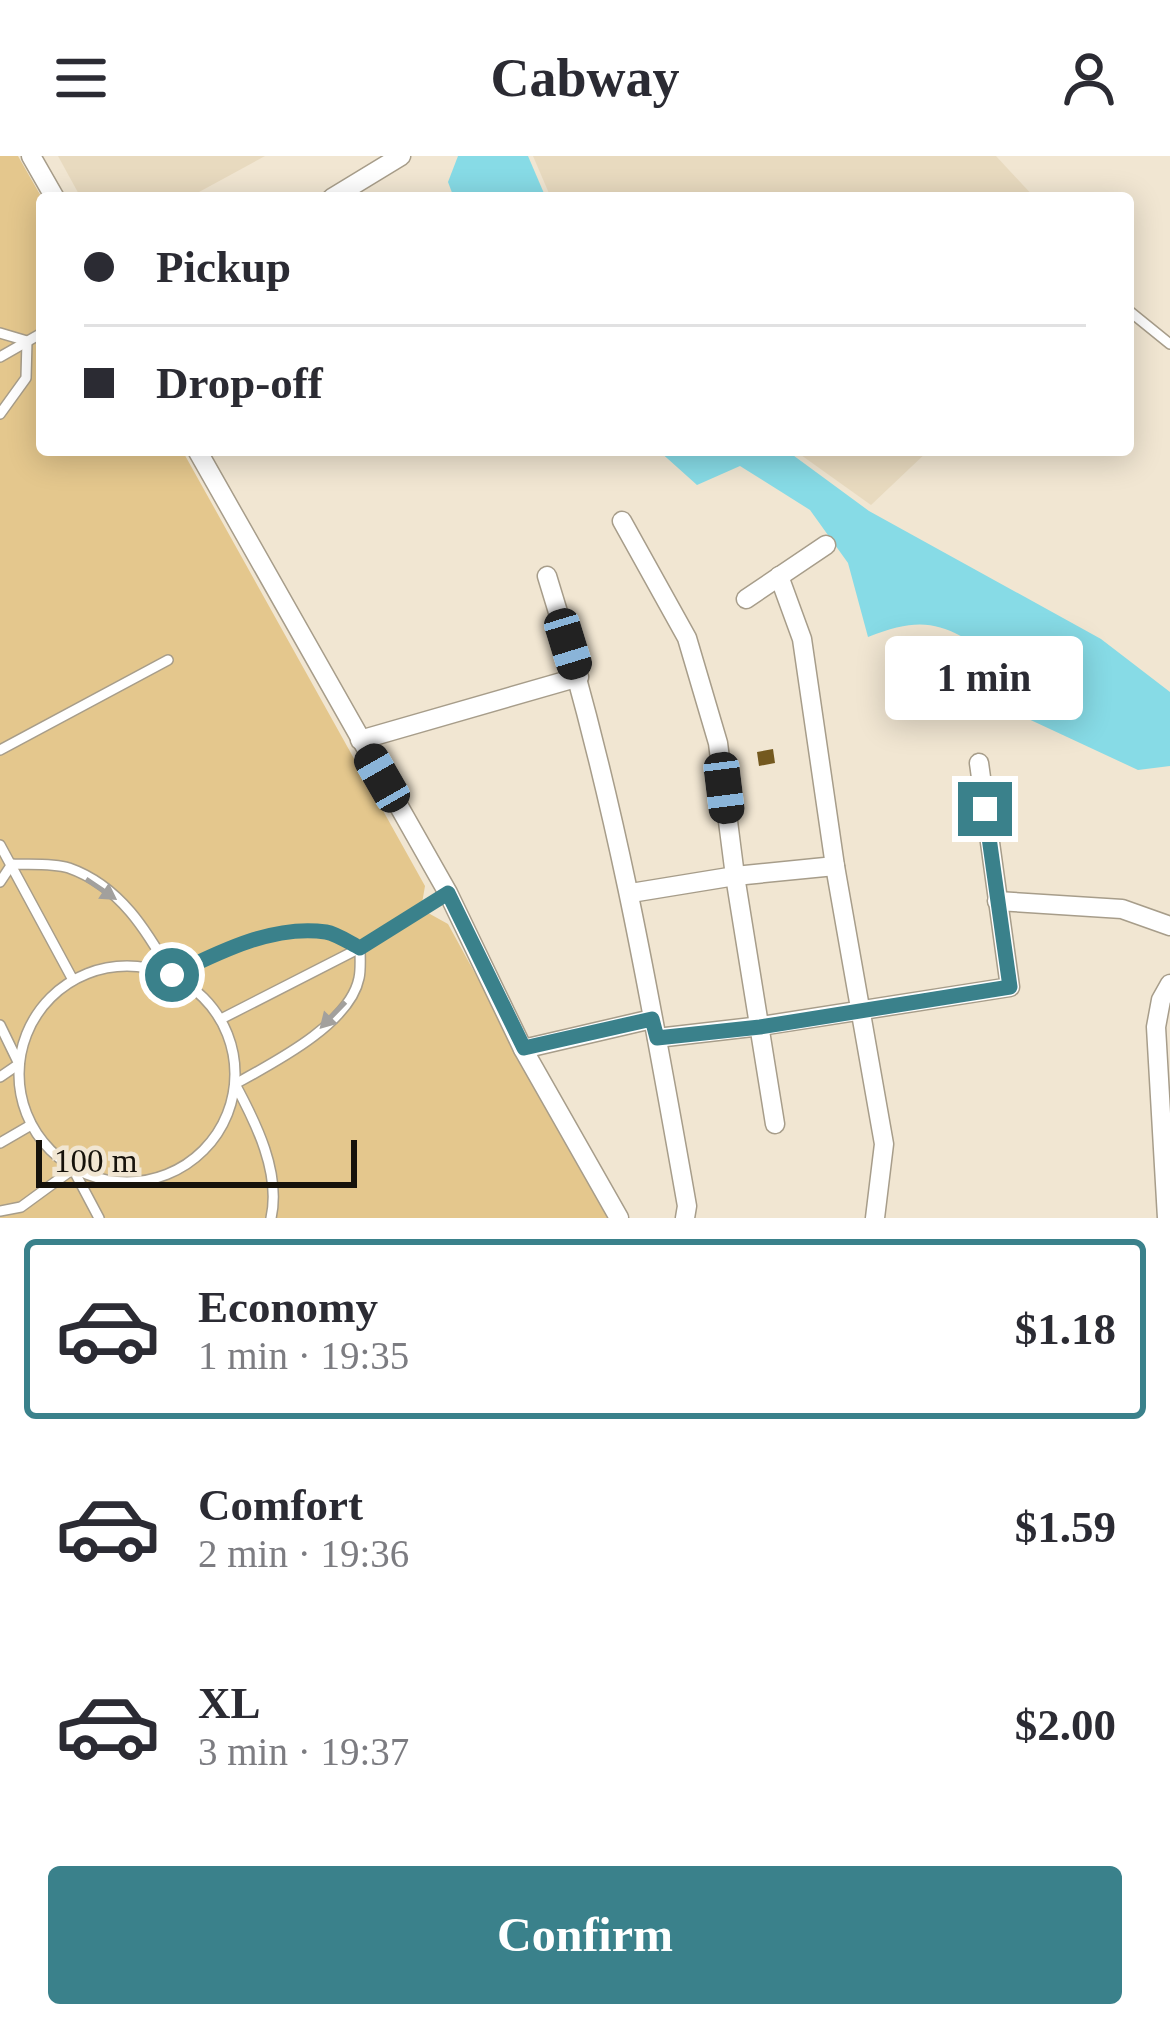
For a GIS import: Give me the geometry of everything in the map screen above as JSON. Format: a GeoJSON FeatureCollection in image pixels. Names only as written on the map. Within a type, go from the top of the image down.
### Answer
{"type":"FeatureCollection","features":[{"type":"Feature","properties":{"kind":"street"},"geometry":{"type":"LineString","coordinates":[[31,156],[52,192]]}},
{"type":"Feature","properties":{"kind":"street"},"geometry":{"type":"LineString","coordinates":[[342,192],[401,156]]}},
{"type":"Feature","properties":{"kind":"street"},"geometry":{"type":"LineString","coordinates":[[200,456],[448,893],[524,1048],[619,1218]]}},
{"type":"Feature","properties":{"kind":"street"},"geometry":{"type":"LineString","coordinates":[[622,521],[687,638],[718,743],[775,1124]]}},
{"type":"Feature","properties":{"kind":"street"},"geometry":{"type":"LineString","coordinates":[[746,598],[826,545]]}},
{"type":"Feature","properties":{"kind":"street"},"geometry":{"type":"LineString","coordinates":[[547,576],[579,677],[631,893],[686,1218]]}},
{"type":"Feature","properties":{"kind":"street"},"geometry":{"type":"LineString","coordinates":[[779,576],[802,639],[835,866],[884,1144],[874,1218]]}},
{"type":"Feature","properties":{"kind":"street"},"geometry":{"type":"LineString","coordinates":[[360,740],[579,677]]}},
{"type":"Feature","properties":{"kind":"street"},"geometry":{"type":"LineString","coordinates":[[524,1048],[655,1029],[760,1027],[1010,987],[979,763]]}},
{"type":"Feature","properties":{"kind":"street"},"geometry":{"type":"LineString","coordinates":[[631,893],[835,866]]}},
{"type":"Feature","properties":{"kind":"street"},"geometry":{"type":"LineString","coordinates":[[997,902],[1121,909],[1170,926]]}},
{"type":"Feature","properties":{"kind":"street"},"geometry":{"type":"LineString","coordinates":[[1167,1218],[1156,1027],[1161,1000],[1170,984]]}},
{"type":"Feature","properties":{"kind":"lane"},"geometry":{"type":"LineString","coordinates":[[1134,315],[1170,344]]}},
{"type":"Feature","properties":{"kind":"lane"},"geometry":{"type":"LineString","coordinates":[[0,333],[27,341]]}},
{"type":"Feature","properties":{"kind":"lane"},"geometry":{"type":"LineString","coordinates":[[0,357],[36,336]]}},
{"type":"Feature","properties":{"kind":"lane"},"geometry":{"type":"LineString","coordinates":[[0,414],[26,378],[27,341]]}},
{"type":"Feature","properties":{"kind":"lane"},"geometry":{"type":"LineString","coordinates":[[0,750],[168,660]]}},
{"type":"Feature","properties":{"kind":"lane"},"geometry":{"type":"LineString","coordinates":[[0,844],[73,980]]}},
{"type":"Feature","properties":{"kind":"lane"},"geometry":{"type":"LineString","coordinates":[[0,882],[12,864]]}},
{"type":"Feature","properties":{"kind":"lane"},"geometry":{"type":"LineString","coordinates":[[12,864],[67,868],[106,890],[142,921],[172,975]]}},
{"type":"Feature","properties":{"kind":"lane"},"geometry":{"type":"LineString","coordinates":[[221,1019],[360,948],[448,893]]}},
{"type":"Feature","properties":{"kind":"lane"},"geometry":{"type":"LineString","coordinates":[[172,975],[229,947],[291,933],[329,932],[360,948]]}},
{"type":"Feature","properties":{"kind":"lane"},"geometry":{"type":"LineString","coordinates":[[236,1084],[291,1052],[340,1012],[359,981],[360,948]]}},
{"type":"Feature","properties":{"kind":"lane"},"geometry":{"type":"LineString","coordinates":[[139,966],[172,975],[200,993],[221,1019],[233,1050],[236,1084],[226,1119],[206,1149],[177,1171],[143,1182],[107,1181],[73,1169],[49,1150],[31,1125],[21,1096],[19,1064],[28,1031],[46,1002],[73,980],[105,968],[139,966]]}},
{"type":"Feature","properties":{"kind":"lane"},"geometry":{"type":"LineString","coordinates":[[0,1025],[19,1064]]}},
{"type":"Feature","properties":{"kind":"lane"},"geometry":{"type":"LineString","coordinates":[[0,1077],[19,1064]]}},
{"type":"Feature","properties":{"kind":"lane"},"geometry":{"type":"LineString","coordinates":[[236,1084],[259,1129],[275,1199],[271,1218]]}},
{"type":"Feature","properties":{"kind":"lane"},"geometry":{"type":"LineString","coordinates":[[0,1142],[31,1125]]}},
{"type":"Feature","properties":{"kind":"lane"},"geometry":{"type":"LineString","coordinates":[[0,1210],[21,1207],[73,1169]]}},
{"type":"Feature","properties":{"kind":"lane"},"geometry":{"type":"LineString","coordinates":[[73,1169],[99,1218]]}},
{"type":"Feature","properties":{"kind":"shaded area"},"geometry":{"type":"Polygon","coordinates":[[[0,156],[18,156],[39,192],[36,456],[185,456],[425,886],[421,909],[448,924],[609,1218],[0,1218],[0,156]]]}},
{"type":"Feature","properties":{"kind":"shaded area"},"geometry":{"type":"Polygon","coordinates":[[[58,156],[265,156],[199,192],[78,192],[58,156]]]}},
{"type":"Feature","properties":{"kind":"shaded area"},"geometry":{"type":"Polygon","coordinates":[[[533,156],[996,156],[1029,192],[548,192],[533,156]]]}},
{"type":"Feature","properties":{"kind":"shaded area"},"geometry":{"type":"Polygon","coordinates":[[[802,456],[923,456],[871,505],[802,456]]]}},
{"type":"Feature","properties":{"kind":"water"},"geometry":{"type":"Polygon","coordinates":[[[458,156],[528,156],[543,192],[452,192],[448,182],[458,156]]]}},
{"type":"Feature","properties":{"kind":"water"},"geometry":{"type":"Polygon","coordinates":[[[665,456],[794,456],[869,511],[1101,639],[1170,692],[1170,766],[1138,770],[1022,716],[1007,663],[955,633],[910,625],[868,637],[848,563],[810,510],[740,466],[697,485],[665,456]]]}},
{"type":"Feature","properties":{"kind":"building"},"geometry":{"type":"Polygon","coordinates":[[[773,749],[775,763],[759,766],[757,752],[773,749]]]}},
{"type":"Feature","properties":{"kind":"route"},"geometry":{"type":"LineString","coordinates":[[172,975],[229,947],[291,933],[329,932],[360,948],[448,893],[524,1048],[652,1019],[657,1038],[760,1027],[1010,987],[985,809]]}}]}
